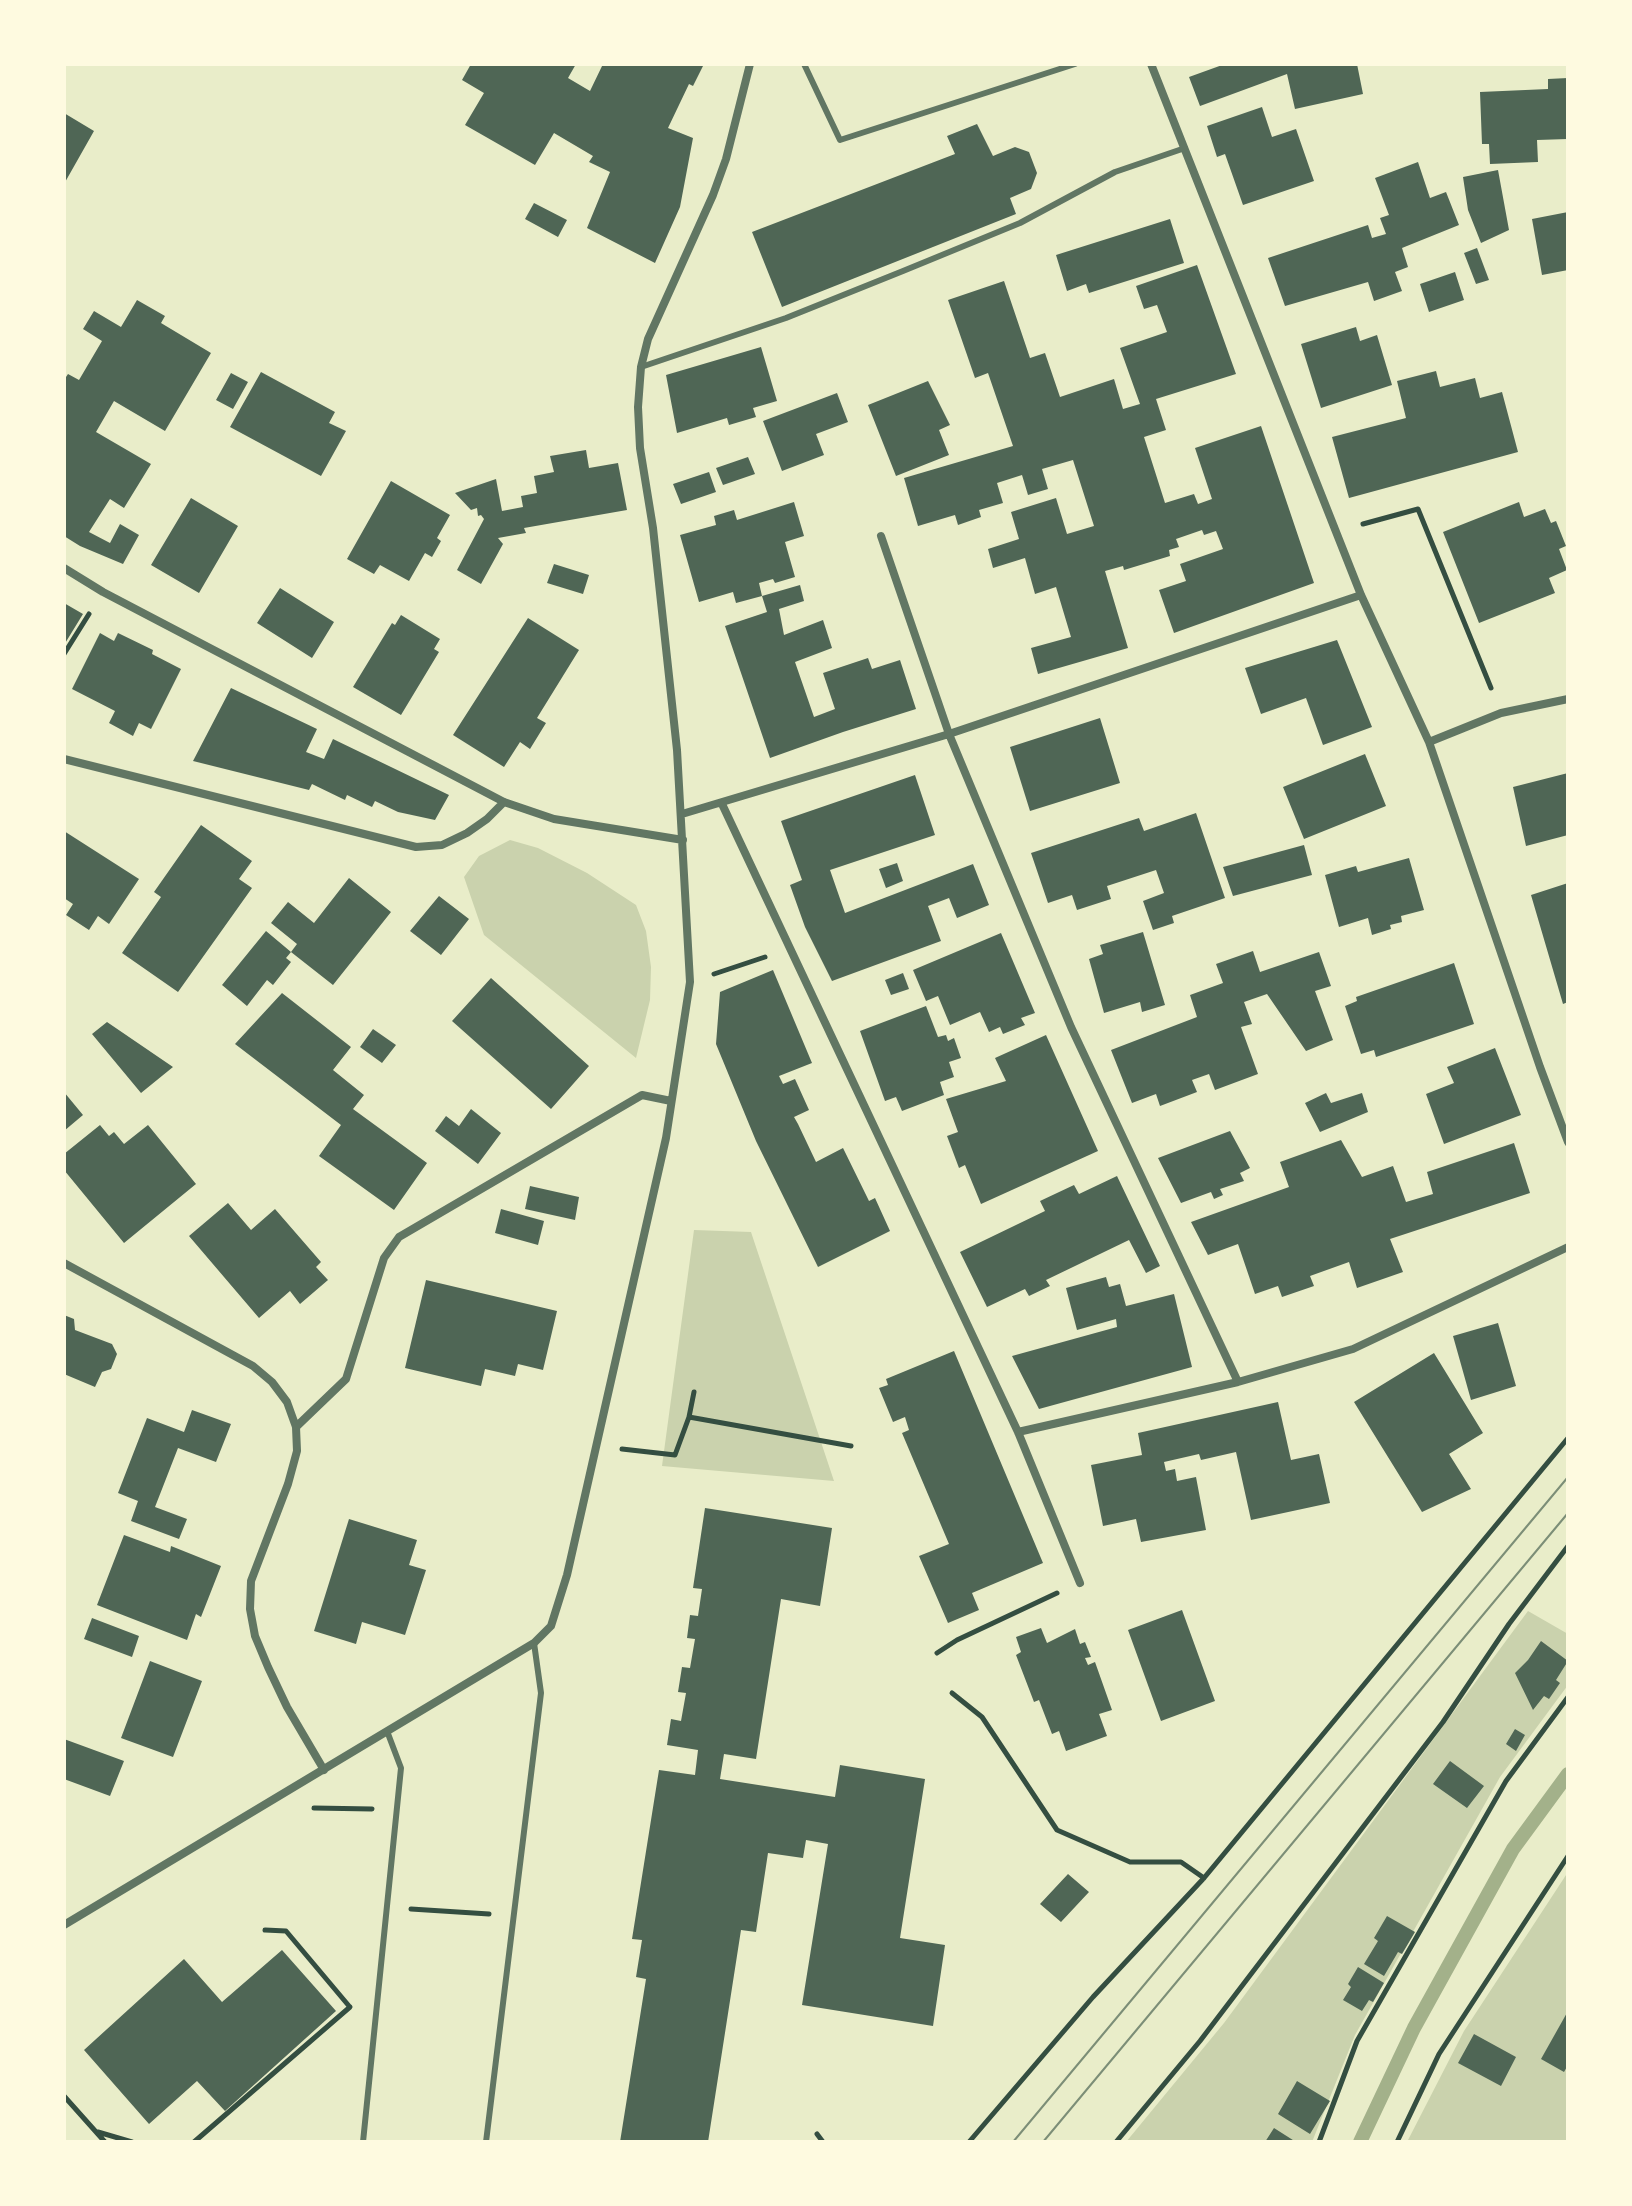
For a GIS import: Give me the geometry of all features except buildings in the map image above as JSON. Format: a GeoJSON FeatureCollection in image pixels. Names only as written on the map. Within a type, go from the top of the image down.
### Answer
{"type":"FeatureCollection","features":[{"type":"Feature","properties":{"kind":"street"},"geometry":{"type":"LineString","coordinates":[[64,1925],[534,1643],[551,1626],[596,1446],[666,1138],[690,982],[682,814],[653,528],[640,448],[638,407],[641,367],[648,339],[718,183],[750,64]]}},
{"type":"Feature","properties":{"kind":"street"},"geometry":{"type":"LineString","coordinates":[[1151,64],[1335,532],[1429,742],[1568,1142]]}},
{"type":"Feature","properties":{"kind":"street"},"geometry":{"type":"LineString","coordinates":[[881,536],[949,734],[1071,1027],[1238,1382]]}},
{"type":"Feature","properties":{"kind":"street"},"geometry":{"type":"LineString","coordinates":[[64,568],[103,592],[504,802],[554,819],[683,840]]}},
{"type":"Feature","properties":{"kind":"street"},"geometry":{"type":"LineString","coordinates":[[682,814],[949,734],[1361,595]]}},
{"type":"Feature","properties":{"kind":"street"},"geometry":{"type":"LineString","coordinates":[[1429,742],[1501,713],[1568,699]]}},
{"type":"Feature","properties":{"kind":"street"},"geometry":{"type":"LineString","coordinates":[[64,759],[416,847],[442,845],[467,833],[504,802]]}},
{"type":"Feature","properties":{"kind":"street"},"geometry":{"type":"LineString","coordinates":[[722,804],[1018,1432],[1080,1583]]}},
{"type":"Feature","properties":{"kind":"street"},"geometry":{"type":"LineString","coordinates":[[296,1427],[346,1379],[384,1258],[399,1237],[642,1095],[671,1101]]}},
{"type":"Feature","properties":{"kind":"street"},"geometry":{"type":"LineString","coordinates":[[1018,1432],[1238,1382],[1353,1349],[1568,1247]]}},
{"type":"Feature","properties":{"kind":"street"},"geometry":{"type":"LineString","coordinates":[[64,1263],[253,1366],[272,1382],[287,1402],[296,1427],[297,1451],[288,1484],[251,1581],[250,1609],[255,1636],[268,1667],[287,1707],[324,1770]]}},
{"type":"Feature","properties":{"kind":"lane"},"geometry":{"type":"LineString","coordinates":[[804,64],[840,140],[1075,64]]}},
{"type":"Feature","properties":{"kind":"lane"},"geometry":{"type":"LineString","coordinates":[[641,367],[786,318],[903,271],[1020,223],[1115,172],[1185,148]]}},
{"type":"Feature","properties":{"kind":"lane"},"geometry":{"type":"LineString","coordinates":[[486,2142],[541,1693],[534,1643]]}},
{"type":"Feature","properties":{"kind":"lane"},"geometry":{"type":"LineString","coordinates":[[363,2142],[401,1768],[387,1731]]}},
{"type":"Feature","properties":{"kind":"path"},"geometry":{"type":"LineString","coordinates":[[1335,532],[1418,509],[1501,713]]}},
{"type":"Feature","properties":{"kind":"path"},"geometry":{"type":"LineString","coordinates":[[64,654],[103,592]]}},
{"type":"Feature","properties":{"kind":"path"},"geometry":{"type":"LineString","coordinates":[[690,982],[791,949]]}},
{"type":"Feature","properties":{"kind":"path"},"geometry":{"type":"LineString","coordinates":[[596,1446],[675,1455],[689,1417],[694,1392]]}},
{"type":"Feature","properties":{"kind":"path"},"geometry":{"type":"LineString","coordinates":[[689,1417],[851,1446]]}},
{"type":"Feature","properties":{"kind":"path"},"geometry":{"type":"LineString","coordinates":[[969,2142],[1204,1878],[1568,1438]]}},
{"type":"Feature","properties":{"kind":"path"},"geometry":{"type":"LineString","coordinates":[[1116,2142],[1200,2041],[1443,1722],[1509,1624],[1568,1546]]}},
{"type":"Feature","properties":{"kind":"path"},"geometry":{"type":"LineString","coordinates":[[937,1653],[957,1640],[1080,1583]]}},
{"type":"Feature","properties":{"kind":"path"},"geometry":{"type":"LineString","coordinates":[[952,1693],[982,1717],[1057,1830],[1130,1862],[1181,1862],[1204,1878]]}},
{"type":"Feature","properties":{"kind":"path"},"geometry":{"type":"LineString","coordinates":[[1319,2142],[1357,2041],[1506,1781],[1568,1697]]}},
{"type":"Feature","properties":{"kind":"path"},"geometry":{"type":"LineString","coordinates":[[264,1807],[397,1810]]}},
{"type":"Feature","properties":{"kind":"path"},"geometry":{"type":"LineString","coordinates":[[1397,2142],[1439,2054],[1568,1856]]}},
{"type":"Feature","properties":{"kind":"path"},"geometry":{"type":"LineString","coordinates":[[387,1907],[469,1913]]}},
{"type":"Feature","properties":{"kind":"path"},"geometry":{"type":"LineString","coordinates":[[265,1930],[286,1931],[350,2007],[376,2012]]}},
{"type":"Feature","properties":{"kind":"path"},"geometry":{"type":"LineString","coordinates":[[194,2142],[350,2007]]}},
{"type":"Feature","properties":{"kind":"path"},"geometry":{"type":"LineString","coordinates":[[64,2096],[105,2142]]}},
{"type":"Feature","properties":{"kind":"path"},"geometry":{"type":"LineString","coordinates":[[96,2131],[132,2142]]}},
{"type":"Feature","properties":{"kind":"path"},"geometry":{"type":"LineString","coordinates":[[817,2134],[823,2142]]}},
{"type":"Feature","properties":{"kind":"green space"},"geometry":{"type":"Polygon","coordinates":[[[510,840],[538,848],[587,873],[636,905],[646,931],[651,967],[650,1000],[636,1058],[484,935],[464,877],[479,856],[510,840]]]}},
{"type":"Feature","properties":{"kind":"green space"},"geometry":{"type":"Polygon","coordinates":[[[694,1230],[751,1232],[834,1481],[662,1466],[694,1230]]]}},
{"type":"Feature","properties":{"kind":"green space"},"geometry":{"type":"Polygon","coordinates":[[[1528,1611],[1568,1634],[1568,1685],[1500,1777],[1355,2035],[1312,2142],[1126,2142],[1224,2023],[1528,1611]]]}},
{"type":"Feature","properties":{"kind":"green space"},"geometry":{"type":"Polygon","coordinates":[[[1568,1872],[1568,2142],[1407,2142],[1464,2031],[1568,1872]]]}},
{"type":"Feature","properties":{"kind":"waterway"},"geometry":{"type":"LineString","coordinates":[[1360,2142],[1414,2028],[1513,1849],[1568,1774]]}},
{"type":"Feature","properties":{"kind":"tram line"},"geometry":{"type":"LineString","coordinates":[[1013,2142],[1568,1477]]}},
{"type":"Feature","properties":{"kind":"tram line"},"geometry":{"type":"LineString","coordinates":[[1043,2142],[1568,1513]]}}]}
